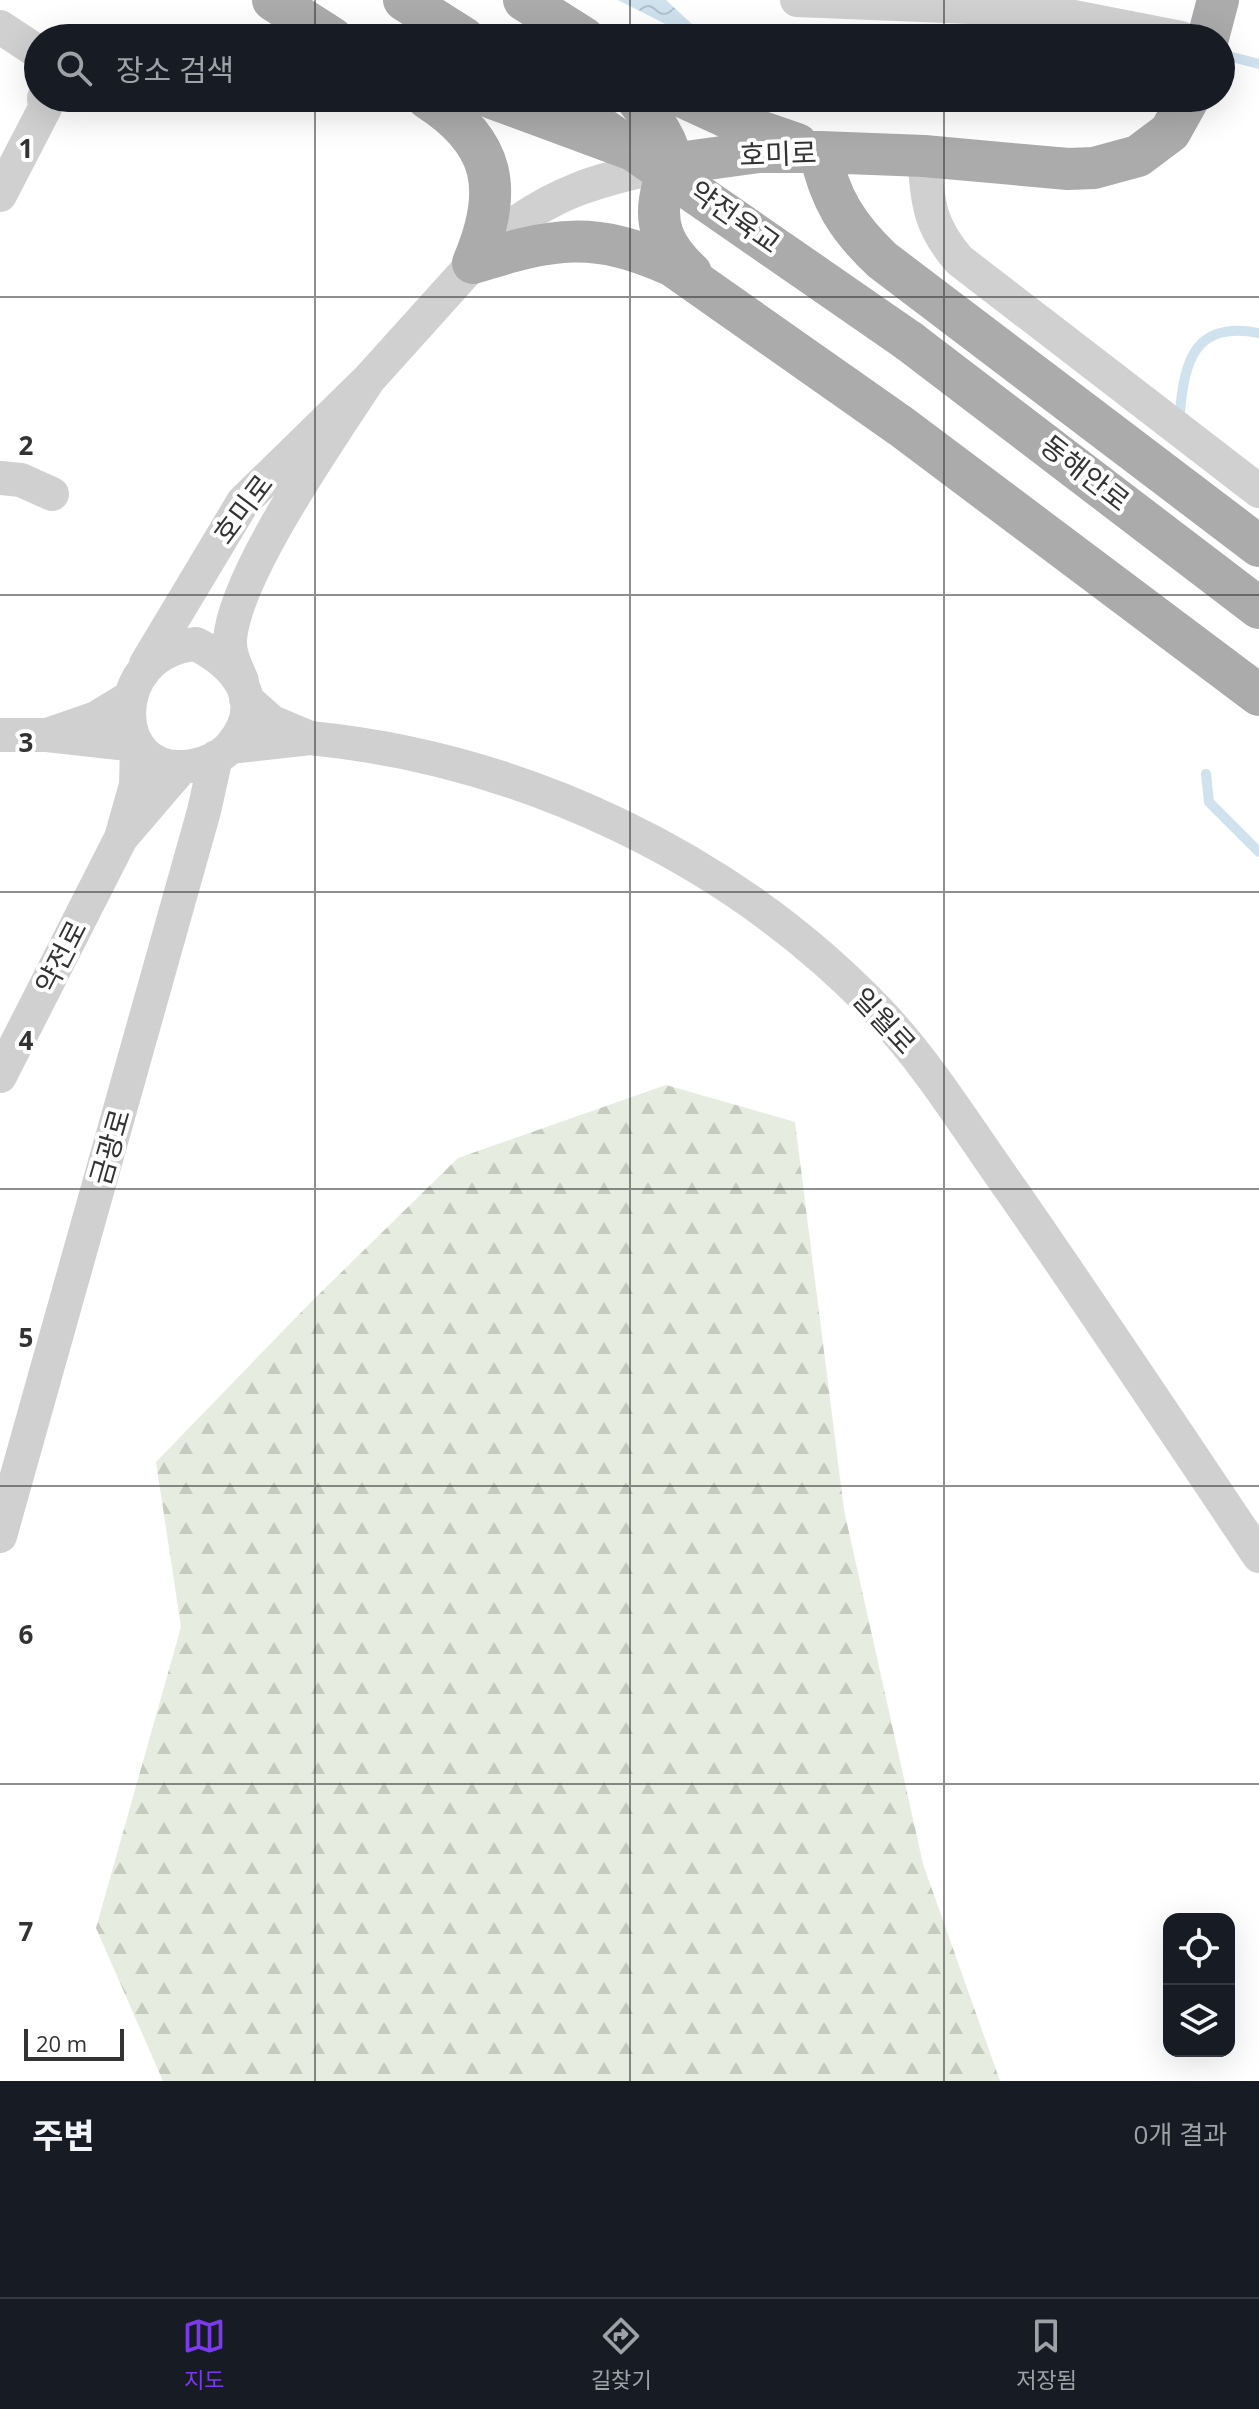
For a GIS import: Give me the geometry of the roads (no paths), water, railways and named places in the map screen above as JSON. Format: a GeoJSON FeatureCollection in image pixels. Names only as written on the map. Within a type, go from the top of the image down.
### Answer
{"type":"FeatureCollection","features":[{"type":"Feature","properties":{"kind":"main road"},"geometry":{"type":"LineString","coordinates":[[273,0],[311,24]]}},
{"type":"Feature","properties":{"kind":"main road"},"geometry":{"type":"LineString","coordinates":[[404,0],[442,24]]}},
{"type":"Feature","properties":{"kind":"main road"},"geometry":{"type":"LineString","coordinates":[[524,0],[562,24]]}},
{"type":"Feature","properties":{"kind":"main road"},"geometry":{"type":"LineString","coordinates":[[1212,24],[1218,0]]}},
{"type":"Feature","properties":{"kind":"main road"},"geometry":{"type":"LineString","coordinates":[[446,112],[478,142],[492,184],[491,208],[473,263]]}},
{"type":"Feature","properties":{"kind":"main road"},"geometry":{"type":"LineString","coordinates":[[530,112],[671,164]]}},
{"type":"Feature","properties":{"kind":"main road","name":"약전육교"},"geometry":{"type":"LineString","coordinates":[[578,112],[909,341]]}},
{"type":"Feature","properties":{"kind":"main road"},"geometry":{"type":"LineString","coordinates":[[645,112],[664,142],[671,164],[663,186],[658,224],[663,242],[701,283],[1018,512],[1259,695]]}},
{"type":"Feature","properties":{"kind":"main road"},"geometry":{"type":"LineString","coordinates":[[715,112],[820,152],[834,202],[847,225],[882,260],[1259,546]]}},
{"type":"Feature","properties":{"kind":"main road","name":"호미로"},"geometry":{"type":"LineString","coordinates":[[671,164],[759,152],[820,152],[924,156],[1068,169],[1118,163],[1155,146],[1170,132],[1181,112]]}},
{"type":"Feature","properties":{"kind":"main road"},"geometry":{"type":"LineString","coordinates":[[473,263],[519,249],[601,241],[644,253],[701,283]]}},
{"type":"Feature","properties":{"kind":"main road","name":"동해안로"},"geometry":{"type":"LineString","coordinates":[[909,341],[1259,608]]}},
{"type":"Feature","properties":{"kind":"street"},"geometry":{"type":"LineString","coordinates":[[797,0],[970,4],[1110,24]]}},
{"type":"Feature","properties":{"kind":"street"},"geometry":{"type":"LineString","coordinates":[[0,27],[24,43]]}},
{"type":"Feature","properties":{"kind":"street"},"geometry":{"type":"LineString","coordinates":[[0,195],[43,112]]}},
{"type":"Feature","properties":{"kind":"street"},"geometry":{"type":"LineString","coordinates":[[924,156],[931,218],[943,241],[959,260],[1259,491]]}},
{"type":"Feature","properties":{"kind":"street","name":"호미로"},"geometry":{"type":"LineString","coordinates":[[146,664],[243,502],[369,379],[496,238],[548,200],[578,186],[671,164]]}},
{"type":"Feature","properties":{"kind":"street","name":"호미로"},"geometry":{"type":"LineString","coordinates":[[244,690],[230,641],[245,589],[316,461],[369,379]]}},
{"type":"Feature","properties":{"kind":"street"},"geometry":{"type":"LineString","coordinates":[[0,478],[21,480],[52,494]]}},
{"type":"Feature","properties":{"kind":"street"},"geometry":{"type":"LineString","coordinates":[[196,644],[230,664],[244,690],[245,718],[223,752],[181,768],[150,758],[137,745],[128,714],[129,698],[146,664],[178,646],[196,644]]}},
{"type":"Feature","properties":{"kind":"street","name":"일월로"},"geometry":{"type":"LineString","coordinates":[[244,690],[272,722],[310,738],[385,748],[477,771],[611,821],[695,865],[815,953],[878,1012],[915,1054],[1074,1281],[1259,1556]]}},
{"type":"Feature","properties":{"kind":"street"},"geometry":{"type":"LineString","coordinates":[[47,735],[96,718],[129,698]]}},
{"type":"Feature","properties":{"kind":"street"},"geometry":{"type":"LineString","coordinates":[[0,735],[47,735],[137,745]]}},
{"type":"Feature","properties":{"kind":"street","name":"일월로"},"geometry":{"type":"LineString","coordinates":[[223,752],[310,738]]}},
{"type":"Feature","properties":{"kind":"street","name":"약전로"},"geometry":{"type":"LineString","coordinates":[[0,1076],[121,838],[136,785],[137,745]]}},
{"type":"Feature","properties":{"kind":"street","name":"금광로"},"geometry":{"type":"LineString","coordinates":[[0,1536],[223,752]]}},
{"type":"Feature","properties":{"kind":"street","name":"약전로"},"geometry":{"type":"LineString","coordinates":[[121,838],[181,768]]}},
{"type":"Feature","properties":{"kind":"water"},"geometry":{"type":"Polygon","coordinates":[[[618,0],[666,0],[692,24],[665,24],[618,0]]]}},
{"type":"Feature","properties":{"kind":"waterway"},"geometry":{"type":"LineString","coordinates":[[1235,58],[1259,64]]}},
{"type":"Feature","properties":{"kind":"waterway"},"geometry":{"type":"LineString","coordinates":[[1180,411],[1191,360],[1208,338],[1238,331],[1259,333]]}},
{"type":"Feature","properties":{"kind":"waterway"},"geometry":{"type":"LineString","coordinates":[[1206,774],[1209,802],[1259,852]]}}]}
